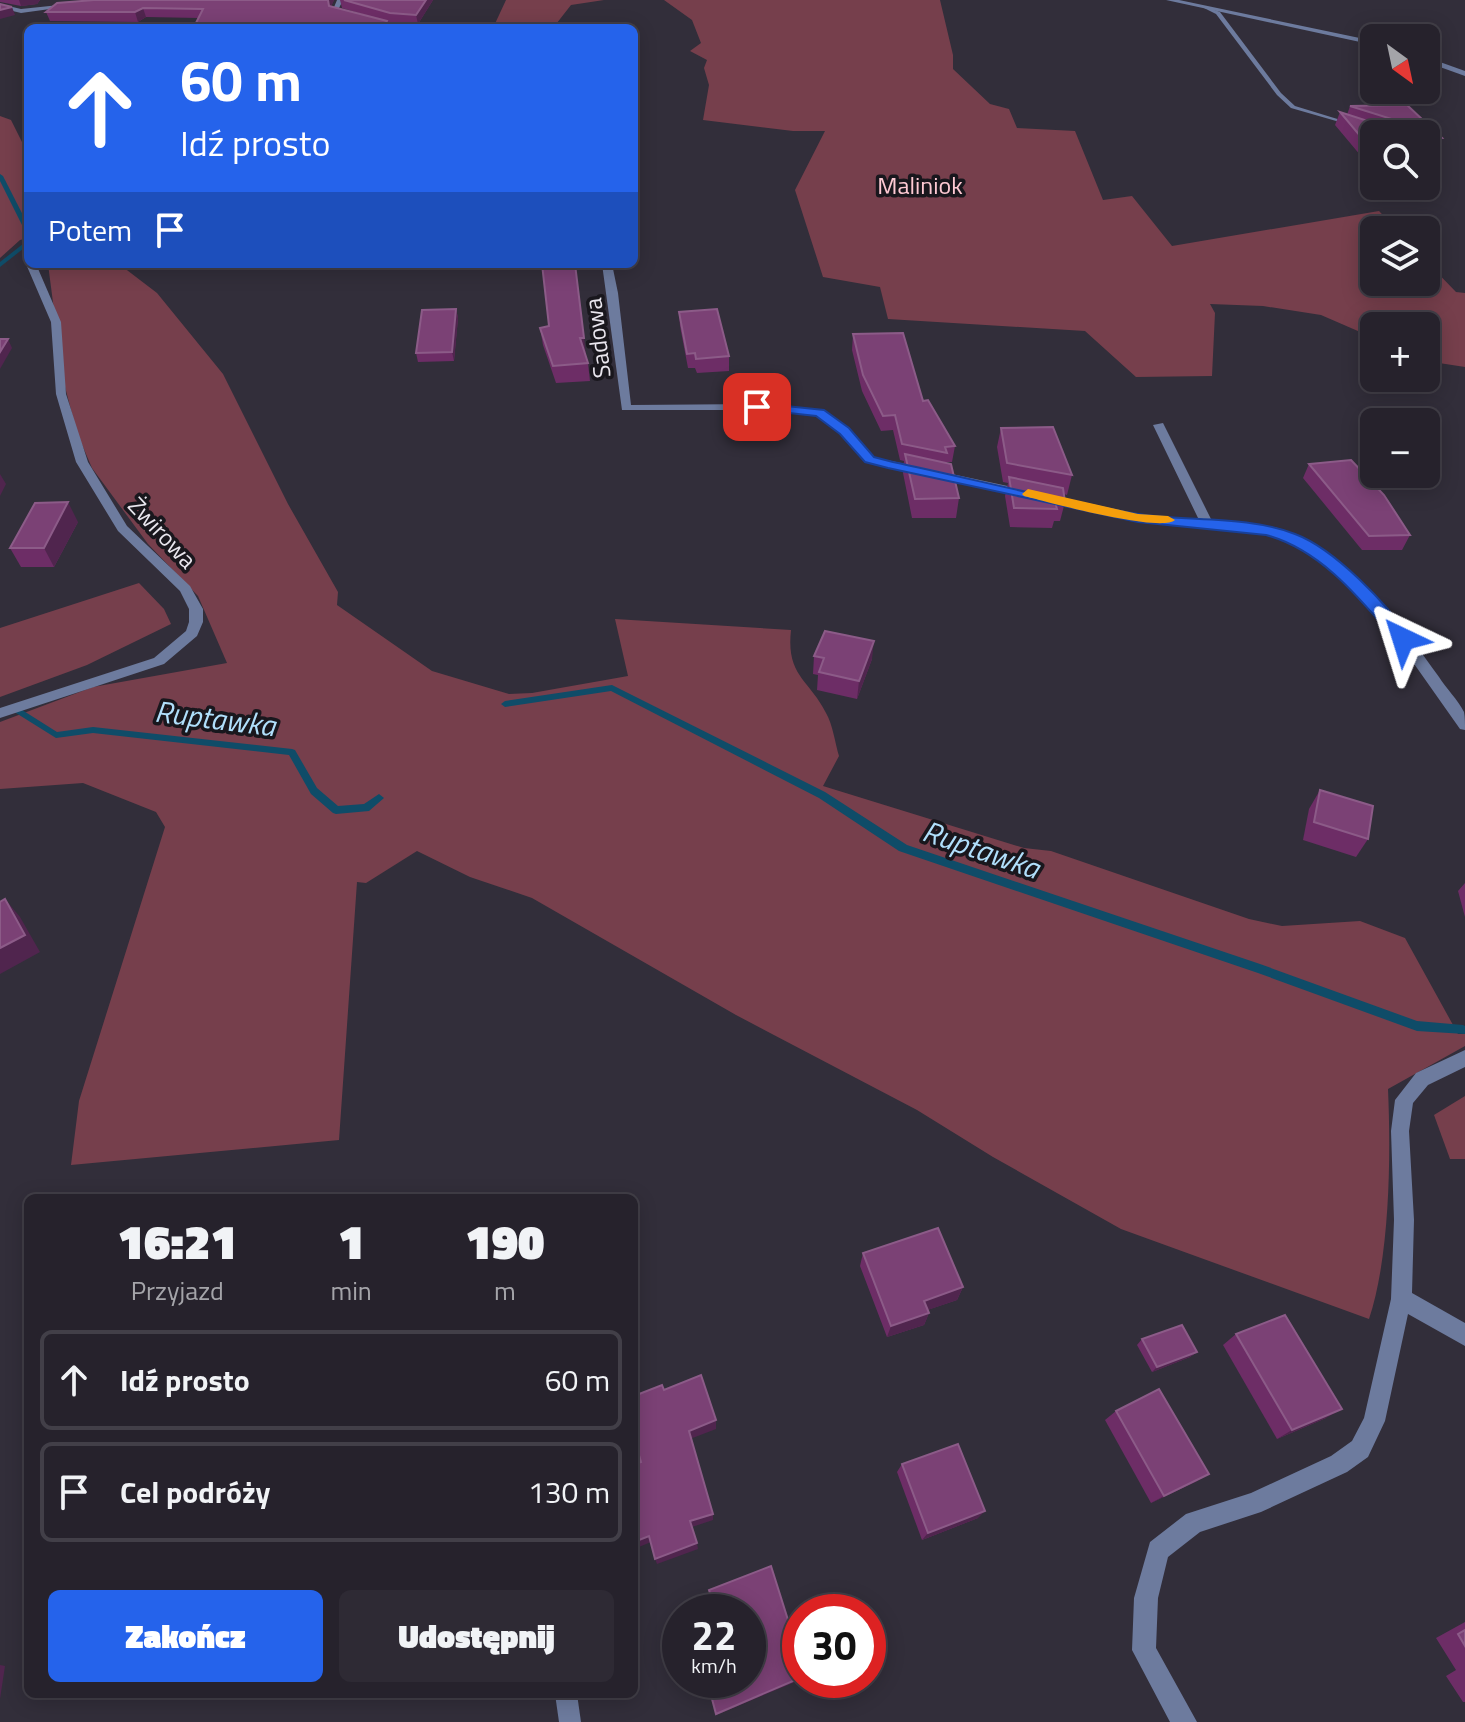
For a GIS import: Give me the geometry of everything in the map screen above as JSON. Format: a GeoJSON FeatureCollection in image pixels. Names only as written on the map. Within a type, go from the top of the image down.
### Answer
{"type":"FeatureCollection","features":[{"type":"Feature","properties":{"kind":"street"},"geometry":{"type":"LineString","coordinates":[[340,0],[334,11],[382,24]]}},
{"type":"Feature","properties":{"kind":"street"},"geometry":{"type":"LineString","coordinates":[[1169,0],[1360,40]]}},
{"type":"Feature","properties":{"kind":"street"},"geometry":{"type":"LineString","coordinates":[[0,6],[21,11],[84,4]]}},
{"type":"Feature","properties":{"kind":"street"},"geometry":{"type":"LineString","coordinates":[[1440,64],[1465,74]]}},
{"type":"Feature","properties":{"kind":"street","name":"Żwirowa"},"geometry":{"type":"LineString","coordinates":[[0,713],[159,661],[192,633],[196,622],[196,609],[185,589],[122,528],[82,462],[61,394],[56,322],[33,268]]}},
{"type":"Feature","properties":{"kind":"street","name":"Sadowa"},"geometry":{"type":"LineString","coordinates":[[608,268],[626,408],[757,407],[820,413],[845,431],[869,460],[1138,518],[1207,524]]}},
{"type":"Feature","properties":{"kind":"street"},"geometry":{"type":"LineString","coordinates":[[1159,425],[1207,524],[1291,537],[1316,552],[1362,592],[1403,639],[1465,725]]}},
{"type":"Feature","properties":{"kind":"street"},"geometry":{"type":"LineString","coordinates":[[1184,1722],[1144,1650],[1146,1598],[1158,1550],[1194,1522],[1253,1504],[1339,1464],[1360,1449],[1374,1421],[1401,1299],[1404,1220],[1400,1131],[1404,1100],[1422,1079],[1465,1058]]}},
{"type":"Feature","properties":{"kind":"street"},"geometry":{"type":"LineString","coordinates":[[1401,1299],[1465,1335]]}},
{"type":"Feature","properties":{"kind":"lane"},"geometry":{"type":"LineString","coordinates":[[1206,7],[1218,13],[1279,94],[1293,107],[1360,128]]}},
{"type":"Feature","properties":{"kind":"lane"},"geometry":{"type":"LineString","coordinates":[[567,1698],[570,1722]]}},
{"type":"Feature","properties":{"kind":"green space"},"geometry":{"type":"Polygon","coordinates":[[[506,0],[604,0],[571,5],[556,24],[495,24],[506,0]]]}},
{"type":"Feature","properties":{"kind":"green space","name":"Maliniok"},"geometry":{"type":"Polygon","coordinates":[[[664,0],[940,0],[953,55],[953,69],[990,104],[1009,109],[1017,128],[1075,131],[1103,200],[1132,196],[1172,246],[1379,211],[1384,216],[1360,216],[1360,296],[1440,296],[1440,275],[1456,292],[1465,293],[1465,367],[1440,363],[1440,312],[1360,312],[1360,332],[1321,315],[1263,306],[1210,304],[1215,313],[1212,376],[1136,377],[1085,331],[888,319],[880,287],[823,277],[795,190],[825,131],[793,131],[703,120],[709,85],[704,68],[707,60],[690,51],[701,43],[692,20],[664,0]]]}},
{"type":"Feature","properties":{"kind":"green space"},"geometry":{"type":"Polygon","coordinates":[[[0,116],[11,120],[24,146],[24,239],[0,258],[0,116]]]}},
{"type":"Feature","properties":{"kind":"green space"},"geometry":{"type":"Polygon","coordinates":[[[49,268],[124,268],[157,293],[223,374],[288,504],[338,592],[337,605],[432,671],[509,694],[532,693],[628,676],[615,619],[791,630],[790,645],[795,667],[828,718],[839,756],[823,786],[1024,848],[1051,851],[1249,919],[1282,926],[1360,921],[1405,938],[1458,1034],[1465,1034],[1465,1046],[1388,1089],[1389,1175],[1385,1236],[1369,1319],[1121,1229],[917,1110],[736,1015],[532,898],[470,877],[417,851],[366,883],[357,882],[339,1140],[71,1165],[79,1101],[165,827],[156,812],[83,783],[0,789],[0,722],[93,687],[227,663],[198,596],[148,544],[92,468],[77,433],[63,379],[49,268]]]}},
{"type":"Feature","properties":{"kind":"green space"},"geometry":{"type":"Polygon","coordinates":[[[139,583],[164,609],[171,624],[87,665],[0,697],[0,628],[139,583]]]}},
{"type":"Feature","properties":{"kind":"green space"},"geometry":{"type":"Polygon","coordinates":[[[1465,1096],[1465,1159],[1450,1159],[1434,1115],[1465,1096]]]}},
{"type":"Feature","properties":{"kind":"building"},"geometry":{"type":"Polygon","coordinates":[[[94,0],[328,0],[329,6],[387,21],[386,24],[196,24],[203,9],[46,12],[57,3],[94,0]]]}},
{"type":"Feature","properties":{"kind":"building"},"geometry":{"type":"Polygon","coordinates":[[[344,0],[426,0],[416,15],[390,13],[344,0]]]}},
{"type":"Feature","properties":{"kind":"building"},"geometry":{"type":"Polygon","coordinates":[[[1407,105],[1423,120],[1395,120],[1350,106],[1407,105]]]}},
{"type":"Feature","properties":{"kind":"building"},"geometry":{"type":"Polygon","coordinates":[[[1340,112],[1365,120],[1360,120],[1360,136],[1340,112]]]}},
{"type":"Feature","properties":{"kind":"building"},"geometry":{"type":"Polygon","coordinates":[[[542,268],[575,268],[584,338],[580,338],[588,363],[553,366],[540,328],[549,326],[542,268]]]}},
{"type":"Feature","properties":{"kind":"building"},"geometry":{"type":"Polygon","coordinates":[[[456,309],[452,352],[416,353],[422,310],[456,309]]]}},
{"type":"Feature","properties":{"kind":"building"},"geometry":{"type":"Polygon","coordinates":[[[717,309],[729,356],[696,359],[695,353],[687,354],[679,312],[717,309]]]}},
{"type":"Feature","properties":{"kind":"building"},"geometry":{"type":"Polygon","coordinates":[[[903,333],[923,401],[928,400],[955,446],[945,447],[947,453],[902,444],[895,415],[883,416],[863,375],[853,334],[903,333]]]}},
{"type":"Feature","properties":{"kind":"building"},"geometry":{"type":"Polygon","coordinates":[[[0,339],[8,339],[0,352],[0,339]]]}},
{"type":"Feature","properties":{"kind":"building"},"geometry":{"type":"Polygon","coordinates":[[[1053,427],[1072,475],[1007,463],[1001,428],[1053,427]]]}},
{"type":"Feature","properties":{"kind":"building"},"geometry":{"type":"Polygon","coordinates":[[[905,454],[951,464],[959,498],[915,499],[905,454]]]}},
{"type":"Feature","properties":{"kind":"building"},"geometry":{"type":"Polygon","coordinates":[[[1351,460],[1360,470],[1360,488],[1377,488],[1410,535],[1369,536],[1309,464],[1351,460]]]}},
{"type":"Feature","properties":{"kind":"building"},"geometry":{"type":"Polygon","coordinates":[[[1009,477],[1063,488],[1065,502],[1055,502],[1057,509],[1014,508],[1009,477]]]}},
{"type":"Feature","properties":{"kind":"building"},"geometry":{"type":"Polygon","coordinates":[[[68,502],[44,548],[10,548],[35,503],[68,502]]]}},
{"type":"Feature","properties":{"kind":"building"},"geometry":{"type":"Polygon","coordinates":[[[825,631],[874,641],[859,681],[819,672],[824,658],[814,656],[825,631]]]}},
{"type":"Feature","properties":{"kind":"building"},"geometry":{"type":"Polygon","coordinates":[[[1320,790],[1373,806],[1368,839],[1314,822],[1320,790]]]}},
{"type":"Feature","properties":{"kind":"building"},"geometry":{"type":"Polygon","coordinates":[[[5,899],[25,935],[0,948],[0,902],[5,899]]]}},
{"type":"Feature","properties":{"kind":"building"},"geometry":{"type":"Polygon","coordinates":[[[938,1228],[963,1287],[924,1301],[929,1313],[891,1326],[863,1253],[938,1228]]]}},
{"type":"Feature","properties":{"kind":"building"},"geometry":{"type":"Polygon","coordinates":[[[1285,1315],[1342,1409],[1292,1430],[1236,1334],[1285,1315]]]}},
{"type":"Feature","properties":{"kind":"building"},"geometry":{"type":"Polygon","coordinates":[[[1182,1325],[1197,1352],[1157,1367],[1142,1339],[1182,1325]]]}},
{"type":"Feature","properties":{"kind":"building"},"geometry":{"type":"Polygon","coordinates":[[[701,1375],[716,1420],[689,1431],[713,1514],[690,1521],[697,1543],[655,1559],[649,1536],[638,1540],[638,1463],[641,1462],[638,1452],[638,1394],[662,1385],[664,1390],[701,1375]]]}},
{"type":"Feature","properties":{"kind":"building"},"geometry":{"type":"Polygon","coordinates":[[[1159,1389],[1209,1474],[1164,1496],[1116,1411],[1159,1389]]]}},
{"type":"Feature","properties":{"kind":"building"},"geometry":{"type":"Polygon","coordinates":[[[958,1444],[985,1511],[928,1533],[902,1464],[958,1444]]]}},
{"type":"Feature","properties":{"kind":"building"},"geometry":{"type":"Polygon","coordinates":[[[771,1566],[782,1601],[782,1686],[766,1693],[766,1594],[710,1594],[709,1590],[771,1566]]]}},
{"type":"Feature","properties":{"kind":"building"},"geometry":{"type":"Polygon","coordinates":[[[1465,1630],[1465,1646],[1458,1634],[1465,1630]]]}},
{"type":"Feature","properties":{"kind":"building"},"geometry":{"type":"Polygon","coordinates":[[[712,1698],[753,1698],[716,1714],[712,1698]]]}},
{"type":"Feature","properties":{"kind":"waterway"},"geometry":{"type":"LineString","coordinates":[[0,176],[24,223]]}},
{"type":"Feature","properties":{"kind":"waterway"},"geometry":{"type":"LineString","coordinates":[[0,265],[24,245]]}},
{"type":"Feature","properties":{"kind":"waterway","name":"Ruptawka"},"geometry":{"type":"LineString","coordinates":[[505,704],[612,688],[822,795],[903,848],[1260,969],[1417,1026],[1463,1030]]}},
{"type":"Feature","properties":{"kind":"waterway","name":"Ruptawka"},"geometry":{"type":"LineString","coordinates":[[19,711],[56,735],[93,730],[292,752],[314,791],[336,810],[366,808],[379,798]]}},
{"type":"Feature","properties":{"kind":"slow traffic"},"geometry":{"type":"LineString","coordinates":[[1028,494],[1138,518],[1168,520]]}},
{"type":"Feature","properties":{"kind":"route"},"geometry":{"type":"LineString","coordinates":[[757,407],[820,413],[845,431],[869,460],[892,466],[1138,518],[1267,531],[1291,537],[1316,552],[1362,592],[1403,639]]}}]}
